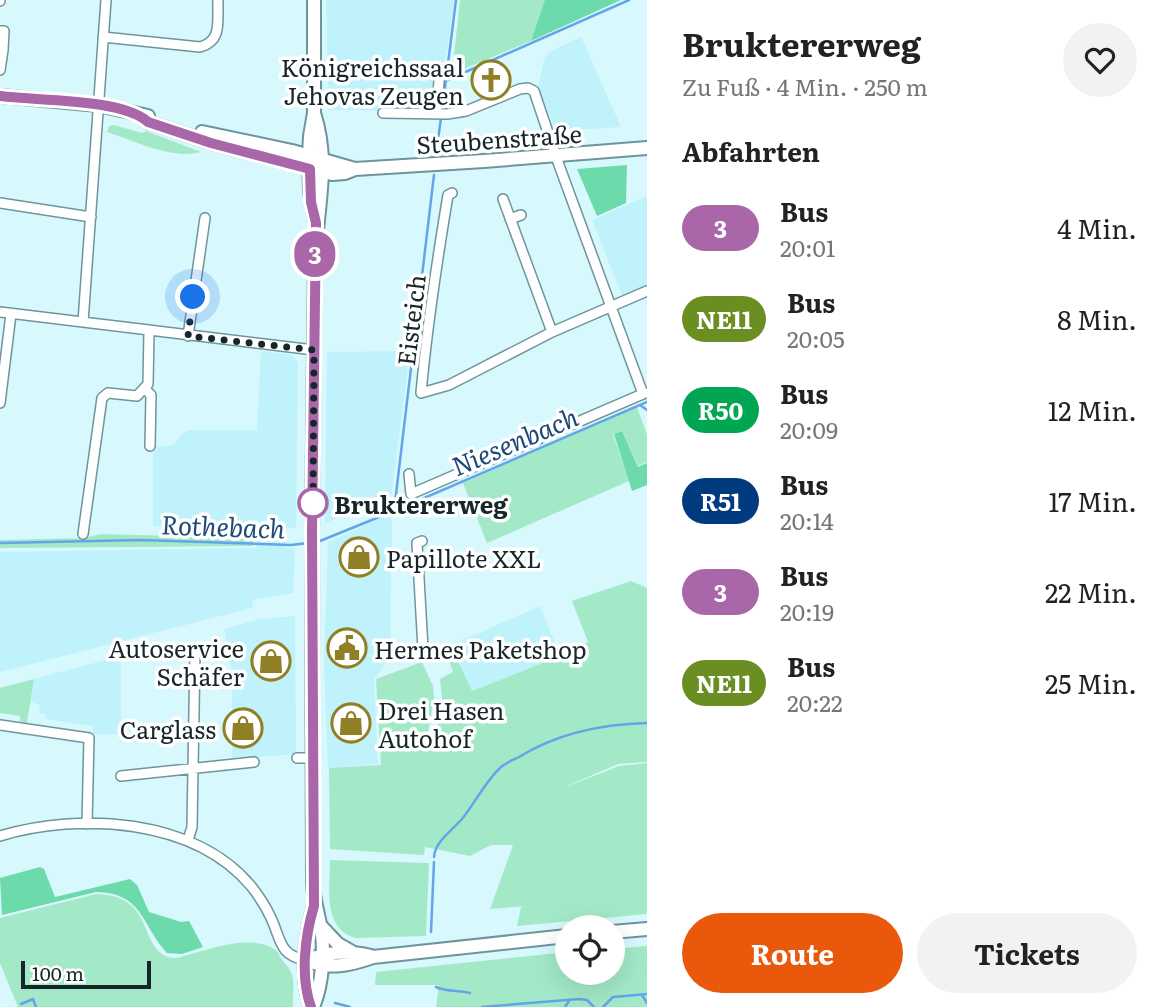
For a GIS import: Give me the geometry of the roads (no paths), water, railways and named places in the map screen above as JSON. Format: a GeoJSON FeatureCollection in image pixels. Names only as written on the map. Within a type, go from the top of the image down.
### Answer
{"type":"FeatureCollection","features":[{"type":"Feature","properties":{"kind":"main road"},"geometry":{"type":"LineString","coordinates":[[312,1007],[306,992],[306,960],[308,926],[314,906],[312,543],[316,223],[311,202],[316,164],[310,136],[314,113],[314,0]]}},
{"type":"Feature","properties":{"kind":"main road","name":"Steubenstraße"},"geometry":{"type":"LineString","coordinates":[[0,96],[98,105],[151,116],[345,173],[355,169],[647,148]]}},
{"type":"Feature","properties":{"kind":"main road"},"geometry":{"type":"LineString","coordinates":[[312,1007],[320,990],[321,961],[321,926],[314,906]]}},
{"type":"Feature","properties":{"kind":"main road"},"geometry":{"type":"LineString","coordinates":[[321,926],[338,944],[353,952],[373,957]]}},
{"type":"Feature","properties":{"kind":"main road"},"geometry":{"type":"LineString","coordinates":[[625,931],[647,929]]}},
{"type":"Feature","properties":{"kind":"main road"},"geometry":{"type":"LineString","coordinates":[[306,960],[355,963],[373,957],[555,937]]}},
{"type":"Feature","properties":{"kind":"main road"},"geometry":{"type":"LineString","coordinates":[[321,961],[334,952],[353,952]]}},
{"type":"Feature","properties":{"kind":"street"},"geometry":{"type":"LineString","coordinates":[[83,322],[106,0]]}},
{"type":"Feature","properties":{"kind":"street"},"geometry":{"type":"LineString","coordinates":[[103,37],[200,47],[209,45],[216,38],[218,0]]}},
{"type":"Feature","properties":{"kind":"street"},"geometry":{"type":"LineString","coordinates":[[0,31],[4,31],[0,70]]}},
{"type":"Feature","properties":{"kind":"street"},"geometry":{"type":"LineString","coordinates":[[436,114],[440,71]]}},
{"type":"Feature","properties":{"kind":"street"},"geometry":{"type":"LineString","coordinates":[[383,113],[447,114],[466,111],[528,88],[534,91],[610,306],[645,393],[411,494],[409,474]]}},
{"type":"Feature","properties":{"kind":"street","name":"Eisteich"},"geometry":{"type":"LineString","coordinates":[[452,193],[448,195],[440,241],[427,328],[421,393],[449,386],[552,332],[647,291]]}},
{"type":"Feature","properties":{"kind":"street"},"geometry":{"type":"LineString","coordinates":[[503,199],[552,332]]}},
{"type":"Feature","properties":{"kind":"street"},"geometry":{"type":"LineString","coordinates":[[0,203],[91,217]]}},
{"type":"Feature","properties":{"kind":"street"},"geometry":{"type":"LineString","coordinates":[[510,219],[522,215]]}},
{"type":"Feature","properties":{"kind":"street"},"geometry":{"type":"LineString","coordinates":[[188,336],[205,218]]}},
{"type":"Feature","properties":{"kind":"street"},"geometry":{"type":"LineString","coordinates":[[0,312],[314,350]]}},
{"type":"Feature","properties":{"kind":"street"},"geometry":{"type":"LineString","coordinates":[[0,403],[11,314]]}},
{"type":"Feature","properties":{"kind":"street"},"geometry":{"type":"LineString","coordinates":[[83,534],[102,398],[108,393],[137,396],[145,390],[148,384],[149,331]]}},
{"type":"Feature","properties":{"kind":"street"},"geometry":{"type":"LineString","coordinates":[[145,390],[150,395],[150,446]]}},
{"type":"Feature","properties":{"kind":"street"},"geometry":{"type":"LineString","coordinates":[[422,541],[417,543],[423,649]]}},
{"type":"Feature","properties":{"kind":"street"},"geometry":{"type":"LineString","coordinates":[[188,840],[192,827],[195,653]]}},
{"type":"Feature","properties":{"kind":"street"},"geometry":{"type":"LineString","coordinates":[[0,725],[89,738],[87,824]]}},
{"type":"Feature","properties":{"kind":"street"},"geometry":{"type":"LineString","coordinates":[[297,758],[313,758]]}},
{"type":"Feature","properties":{"kind":"street"},"geometry":{"type":"LineString","coordinates":[[121,776],[254,762]]}},
{"type":"Feature","properties":{"kind":"street"},"geometry":{"type":"LineString","coordinates":[[0,836],[40,827],[87,824],[138,827],[188,840],[216,856],[243,877],[260,898],[285,951],[296,958],[306,960]]}},
{"type":"Feature","properties":{"kind":"waterway","name":"Rothebach"},"geometry":{"type":"LineString","coordinates":[[442,111],[456,0]]}},
{"type":"Feature","properties":{"kind":"waterway"},"geometry":{"type":"LineString","coordinates":[[445,81],[629,0]]}},
{"type":"Feature","properties":{"kind":"waterway","name":"Rothebach"},"geometry":{"type":"LineString","coordinates":[[437,147],[441,118]]}},
{"type":"Feature","properties":{"kind":"waterway","name":"Rothebach"},"geometry":{"type":"LineString","coordinates":[[394,511],[434,175]]}},
{"type":"Feature","properties":{"kind":"waterway","name":"Niesenbach"},"geometry":{"type":"LineString","coordinates":[[315,543],[647,402]]}},
{"type":"Feature","properties":{"kind":"waterway","name":"Niesenbach"},"geometry":{"type":"LineString","coordinates":[[640,405],[647,410]]}},
{"type":"Feature","properties":{"kind":"waterway","name":"Rothebach"},"geometry":{"type":"LineString","coordinates":[[0,543],[141,540],[291,545],[308,543]]}},
{"type":"Feature","properties":{"kind":"waterway"},"geometry":{"type":"LineString","coordinates":[[434,857],[441,841],[462,819],[504,765],[549,742],[581,731],[647,723]]}},
{"type":"Feature","properties":{"kind":"waterway"},"geometry":{"type":"LineString","coordinates":[[431,932],[434,862]]}},
{"type":"Feature","properties":{"kind":"waterway"},"geometry":{"type":"LineString","coordinates":[[436,987],[470,993]]}},
{"type":"Feature","properties":{"kind":"waterway"},"geometry":{"type":"LineString","coordinates":[[603,1007],[613,997],[647,994]]}},
{"type":"Feature","properties":{"kind":"waterway"},"geometry":{"type":"LineString","coordinates":[[642,995],[647,1003]]}},
{"type":"Feature","properties":{"kind":"waterway"},"geometry":{"type":"LineString","coordinates":[[21,1004],[33,999],[36,1007]]}},
{"type":"Feature","properties":{"kind":"waterway"},"geometry":{"type":"LineString","coordinates":[[482,1007],[579,999],[587,1000],[594,1007]]}},
{"type":"Feature","properties":{"kind":"waterway"},"geometry":{"type":"LineString","coordinates":[[565,1007],[569,1001]]}},
{"type":"Feature","properties":{"kind":"waterway"},"geometry":{"type":"LineString","coordinates":[[335,1003],[350,1007]]}},
{"type":"Feature","properties":{"kind":"place","name":"Königreichssaal Jehovas Zeugen"},"geometry":{"type":"Point","coordinates":[491,80]}},
{"type":"Feature","properties":{"kind":"place","name":"Bruktererweg"},"geometry":{"type":"Point","coordinates":[313,503]}},
{"type":"Feature","properties":{"kind":"place","name":"Papillote XXL"},"geometry":{"type":"Point","coordinates":[359,557]}},
{"type":"Feature","properties":{"kind":"place","name":"Hermes Paketshop"},"geometry":{"type":"Point","coordinates":[347,648]}},
{"type":"Feature","properties":{"kind":"place","name":"Autoservice Schäfer"},"geometry":{"type":"Point","coordinates":[271,661]}},
{"type":"Feature","properties":{"kind":"place","name":"Drei Hasen Autohof"},"geometry":{"type":"Point","coordinates":[351,723]}},
{"type":"Feature","properties":{"kind":"place","name":"Carglass"},"geometry":{"type":"Point","coordinates":[243,728]}}]}
